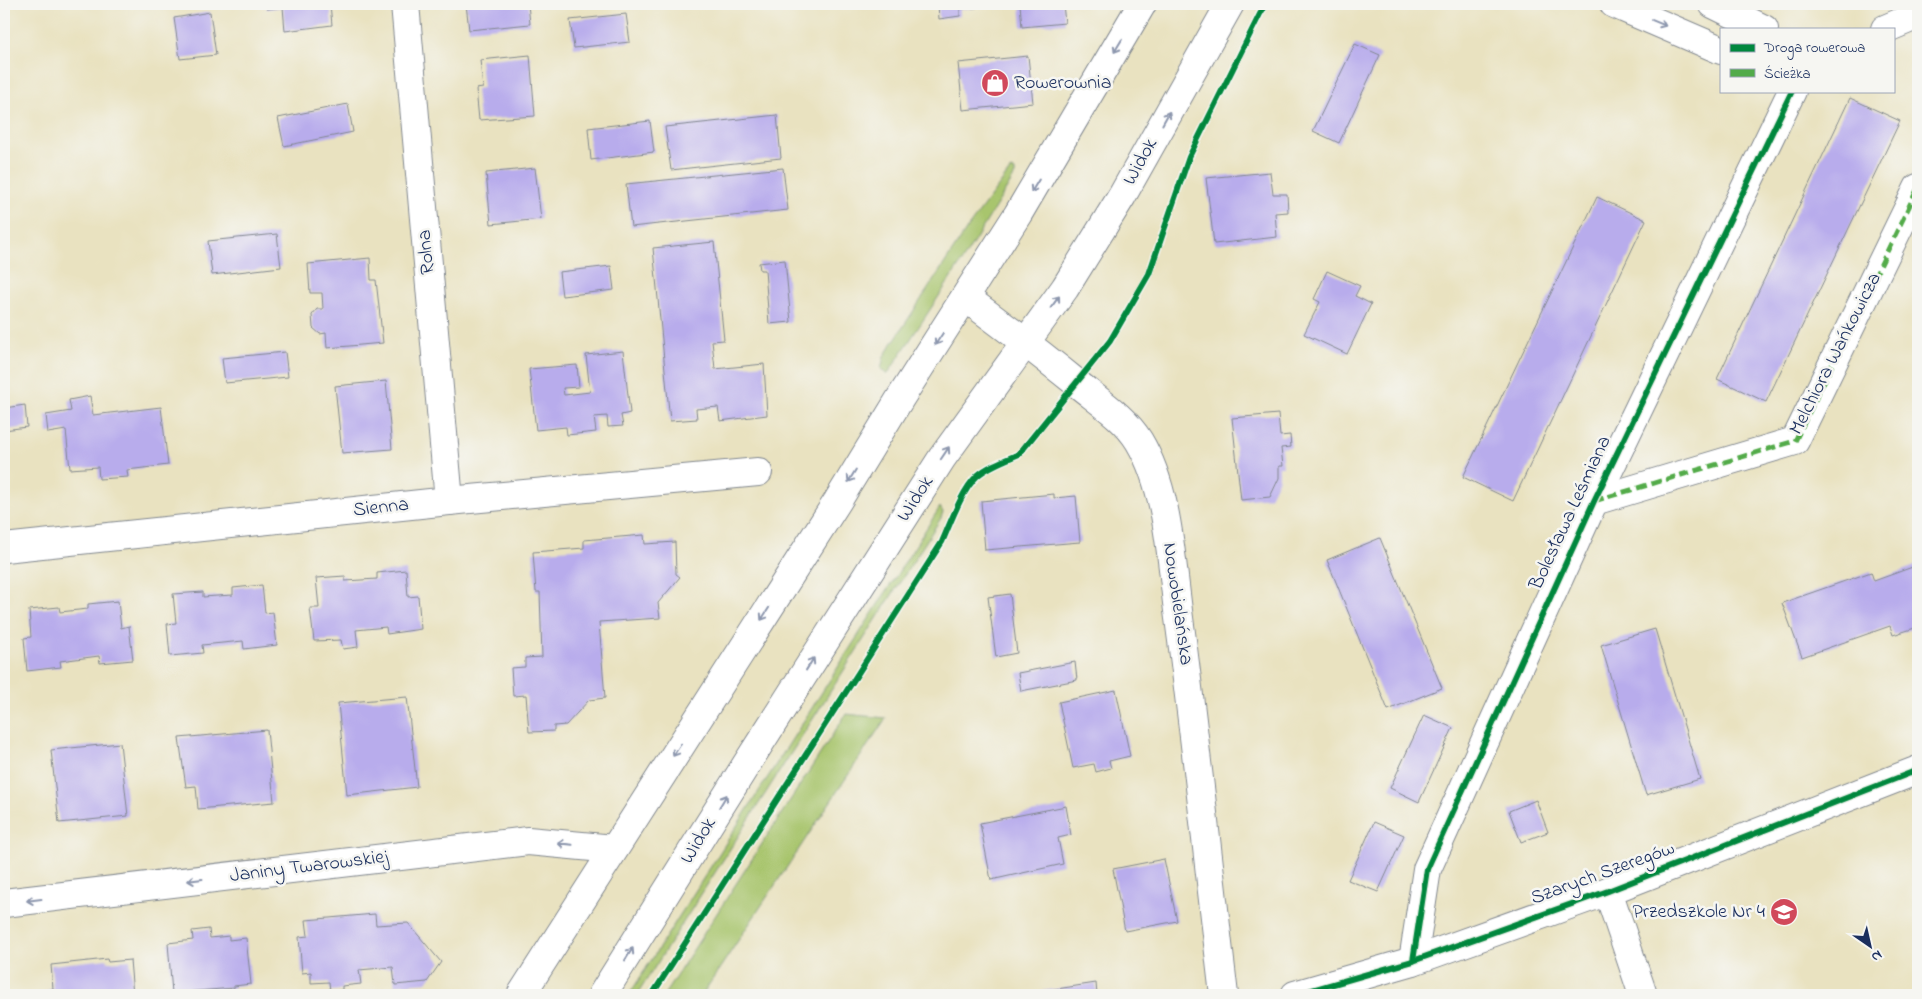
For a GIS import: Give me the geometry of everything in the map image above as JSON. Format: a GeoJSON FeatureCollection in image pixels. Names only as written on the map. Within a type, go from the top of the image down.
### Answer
{"type":"FeatureCollection","features":[{"type":"Feature","properties":{"kind":"street","name":"Rolna"},"geometry":{"type":"LineString","coordinates":[[405,4],[449,501]]}},
{"type":"Feature","properties":{"kind":"street"},"geometry":{"type":"LineString","coordinates":[[521,995],[837,502],[901,397],[966,298],[1142,4]]}},
{"type":"Feature","properties":{"kind":"street","name":"Widok"},"geometry":{"type":"LineString","coordinates":[[602,995],[756,748],[937,466],[959,433],[1066,288],[1122,196],[1230,4]]}},
{"type":"Feature","properties":{"kind":"street"},"geometry":{"type":"LineString","coordinates":[[1614,4],[1720,50]]}},
{"type":"Feature","properties":{"kind":"street"},"geometry":{"type":"LineString","coordinates":[[1713,4],[1762,28]]}},
{"type":"Feature","properties":{"kind":"street"},"geometry":{"type":"LineString","coordinates":[[1887,28],[1918,15]]}},
{"type":"Feature","properties":{"kind":"street","name":"Bolesława Leśmiana"},"geometry":{"type":"LineString","coordinates":[[1412,961],[1427,869],[1594,501],[1792,92]]}},
{"type":"Feature","properties":{"kind":"street","name":"Melchiora Wańkowicza"},"geometry":{"type":"LineString","coordinates":[[1594,501],[1795,441],[1918,188]]}},
{"type":"Feature","properties":{"kind":"street","name":"Nowobielańska"},"geometry":{"type":"LineString","coordinates":[[966,298],[1027,342],[1124,422],[1138,440],[1150,462],[1158,486],[1166,526],[1184,657],[1224,995]]}},
{"type":"Feature","properties":{"kind":"street","name":"Sienna"},"geometry":{"type":"LineString","coordinates":[[4,548],[449,501],[758,472]]}},
{"type":"Feature","properties":{"kind":"street","name":"Szarych Szeregów"},"geometry":{"type":"LineString","coordinates":[[1295,995],[1412,961],[1608,891],[1918,770]]}},
{"type":"Feature","properties":{"kind":"street","name":"Janiny Twarowskiej"},"geometry":{"type":"LineString","coordinates":[[4,903],[528,841],[614,849]]}},
{"type":"Feature","properties":{"kind":"street"},"geometry":{"type":"LineString","coordinates":[[1608,891],[1644,995]]}},
{"type":"Feature","properties":{"kind":"green space"},"geometry":{"type":"Polygon","coordinates":[[[1011,169],[1015,171],[1015,175],[966,255],[887,375],[881,369],[884,356],[969,226],[1011,169]]]}},
{"type":"Feature","properties":{"kind":"green space"},"geometry":{"type":"Polygon","coordinates":[[[940,507],[943,512],[941,518],[637,995],[629,995],[940,507]]]}},
{"type":"Feature","properties":{"kind":"green space"},"geometry":{"type":"Polygon","coordinates":[[[846,714],[886,718],[702,995],[664,995],[846,714]]]}},
{"type":"Feature","properties":{"kind":"building"},"geometry":{"type":"Polygon","coordinates":[[[265,4],[330,4],[332,25],[285,31],[283,7],[267,9],[265,4]]]}},
{"type":"Feature","properties":{"kind":"building"},"geometry":{"type":"Polygon","coordinates":[[[466,4],[528,4],[530,24],[469,30],[466,4]]]}},
{"type":"Feature","properties":{"kind":"building"},"geometry":{"type":"Polygon","coordinates":[[[938,4],[1008,5],[960,9],[960,16],[939,19],[938,4]]]}},
{"type":"Feature","properties":{"kind":"building"},"geometry":{"type":"Polygon","coordinates":[[[1020,4],[1063,4],[1065,23],[1022,27],[1020,4]]]}},
{"type":"Feature","properties":{"kind":"building"},"geometry":{"type":"Polygon","coordinates":[[[210,12],[216,55],[180,59],[174,18],[210,12]]]}},
{"type":"Feature","properties":{"kind":"building"},"geometry":{"type":"Polygon","coordinates":[[[626,14],[630,42],[574,48],[570,20],[626,14]]]}},
{"type":"Feature","properties":{"kind":"building"},"geometry":{"type":"Polygon","coordinates":[[[1355,44],[1380,55],[1339,143],[1313,131],[1355,44]]]}},
{"type":"Feature","properties":{"kind":"building"},"geometry":{"type":"Polygon","coordinates":[[[530,55],[535,116],[479,120],[476,89],[483,88],[480,60],[530,55]]]}},
{"type":"Feature","properties":{"kind":"building","name":"Rowerownia"},"geometry":{"type":"Polygon","coordinates":[[[1028,56],[1033,103],[963,110],[958,63],[1028,56]]]}},
{"type":"Feature","properties":{"kind":"building"},"geometry":{"type":"Polygon","coordinates":[[[1850,98],[1900,121],[1766,402],[1717,379],[1850,98]]]}},
{"type":"Feature","properties":{"kind":"building"},"geometry":{"type":"Polygon","coordinates":[[[348,104],[353,132],[284,146],[278,118],[348,104]]]}},
{"type":"Feature","properties":{"kind":"building"},"geometry":{"type":"Polygon","coordinates":[[[777,115],[781,158],[671,170],[665,127],[777,115]]]}},
{"type":"Feature","properties":{"kind":"building"},"geometry":{"type":"Polygon","coordinates":[[[650,121],[654,152],[591,160],[588,128],[650,121]]]}},
{"type":"Feature","properties":{"kind":"building"},"geometry":{"type":"Polygon","coordinates":[[[535,168],[541,219],[491,224],[486,173],[535,168]]]}},
{"type":"Feature","properties":{"kind":"building"},"geometry":{"type":"Polygon","coordinates":[[[783,168],[788,210],[631,227],[626,184],[783,168]]]}},
{"type":"Feature","properties":{"kind":"building"},"geometry":{"type":"Polygon","coordinates":[[[1270,172],[1273,194],[1287,194],[1288,212],[1275,213],[1277,237],[1214,244],[1206,178],[1270,172]]]}},
{"type":"Feature","properties":{"kind":"building"},"geometry":{"type":"Polygon","coordinates":[[[1597,197],[1646,220],[1513,501],[1463,477],[1597,197]]]}},
{"type":"Feature","properties":{"kind":"building"},"geometry":{"type":"Polygon","coordinates":[[[277,234],[281,267],[212,275],[208,241],[277,234]]]}},
{"type":"Feature","properties":{"kind":"building"},"geometry":{"type":"Polygon","coordinates":[[[714,242],[724,340],[712,341],[715,369],[764,364],[767,415],[720,421],[718,407],[696,409],[697,419],[670,421],[653,248],[714,242]]]}},
{"type":"Feature","properties":{"kind":"building"},"geometry":{"type":"Polygon","coordinates":[[[370,258],[371,280],[376,280],[383,343],[327,348],[326,333],[320,334],[313,328],[312,315],[317,309],[323,309],[322,293],[310,293],[308,264],[370,258]]]}},
{"type":"Feature","properties":{"kind":"building"},"geometry":{"type":"Polygon","coordinates":[[[785,260],[791,322],[769,324],[765,270],[760,270],[759,263],[785,260]]]}},
{"type":"Feature","properties":{"kind":"building"},"geometry":{"type":"Polygon","coordinates":[[[611,266],[614,290],[562,296],[559,272],[611,266]]]}},
{"type":"Feature","properties":{"kind":"building"},"geometry":{"type":"Polygon","coordinates":[[[1327,271],[1360,286],[1355,296],[1371,304],[1347,354],[1304,334],[1320,302],[1314,299],[1327,271]]]}},
{"type":"Feature","properties":{"kind":"building"},"geometry":{"type":"Polygon","coordinates":[[[623,351],[630,413],[621,415],[623,426],[608,427],[607,416],[594,417],[596,432],[567,435],[566,427],[536,430],[529,369],[577,365],[579,387],[563,388],[564,395],[590,392],[586,355],[623,351]]]}},
{"type":"Feature","properties":{"kind":"building"},"geometry":{"type":"Polygon","coordinates":[[[285,352],[288,377],[225,383],[222,358],[285,352]]]}},
{"type":"Feature","properties":{"kind":"building"},"geometry":{"type":"Polygon","coordinates":[[[386,381],[392,449],[342,453],[335,386],[386,381]]]}},
{"type":"Feature","properties":{"kind":"building"},"geometry":{"type":"Polygon","coordinates":[[[90,396],[93,415],[161,407],[168,465],[127,470],[128,477],[99,479],[98,467],[70,469],[66,430],[48,433],[46,415],[71,411],[69,400],[90,396]]]}},
{"type":"Feature","properties":{"kind":"building"},"geometry":{"type":"Polygon","coordinates":[[[25,405],[27,427],[4,430],[4,408],[25,405]]]}},
{"type":"Feature","properties":{"kind":"building"},"geometry":{"type":"Polygon","coordinates":[[[1278,414],[1280,436],[1290,435],[1291,447],[1281,448],[1283,466],[1279,466],[1279,478],[1270,497],[1241,500],[1232,418],[1278,414]]]}},
{"type":"Feature","properties":{"kind":"building"},"geometry":{"type":"Polygon","coordinates":[[[1054,494],[1054,498],[1076,496],[1080,542],[985,550],[981,501],[1054,494]]]}},
{"type":"Feature","properties":{"kind":"building"},"geometry":{"type":"Polygon","coordinates":[[[644,535],[645,544],[675,542],[676,574],[680,577],[658,603],[660,618],[599,622],[605,698],[589,700],[566,725],[554,726],[554,731],[529,732],[526,695],[513,696],[511,668],[525,667],[525,658],[542,657],[540,592],[536,592],[533,552],[584,548],[584,540],[644,535]]]}},
{"type":"Feature","properties":{"kind":"building"},"geometry":{"type":"Polygon","coordinates":[[[1380,538],[1442,688],[1388,710],[1327,560],[1380,538]]]}},
{"type":"Feature","properties":{"kind":"building"},"geometry":{"type":"Polygon","coordinates":[[[1918,565],[1918,627],[1893,635],[1890,626],[1802,657],[1782,603],[1871,572],[1874,581],[1918,565]]]}},
{"type":"Feature","properties":{"kind":"building"},"geometry":{"type":"Polygon","coordinates":[[[406,570],[408,597],[418,596],[421,629],[387,634],[386,627],[356,630],[358,647],[343,649],[341,640],[314,641],[310,608],[319,608],[316,578],[345,576],[345,581],[377,579],[377,573],[406,570]]]}},
{"type":"Feature","properties":{"kind":"building"},"geometry":{"type":"Polygon","coordinates":[[[262,585],[265,613],[273,612],[277,645],[244,649],[243,641],[202,645],[203,653],[170,656],[167,624],[176,623],[173,594],[203,592],[203,597],[233,595],[233,588],[262,585]]]}},
{"type":"Feature","properties":{"kind":"building"},"geometry":{"type":"Polygon","coordinates":[[[1010,594],[1017,653],[996,657],[988,597],[1010,594]]]}},
{"type":"Feature","properties":{"kind":"building"},"geometry":{"type":"Polygon","coordinates":[[[118,601],[121,628],[129,626],[133,660],[100,663],[99,656],[60,661],[61,667],[27,671],[24,638],[31,637],[29,610],[59,607],[60,612],[88,609],[88,604],[118,601]]]}},
{"type":"Feature","properties":{"kind":"building"},"geometry":{"type":"Polygon","coordinates":[[[1655,629],[1700,779],[1646,795],[1601,645],[1655,629]]]}},
{"type":"Feature","properties":{"kind":"building"},"geometry":{"type":"Polygon","coordinates":[[[1075,662],[1077,680],[1021,691],[1018,673],[1075,662]]]}},
{"type":"Feature","properties":{"kind":"building"},"geometry":{"type":"Polygon","coordinates":[[[1116,690],[1130,756],[1109,761],[1111,768],[1096,772],[1094,764],[1073,768],[1059,702],[1116,690]]]}},
{"type":"Feature","properties":{"kind":"building"},"geometry":{"type":"Polygon","coordinates":[[[407,697],[417,787],[347,795],[338,703],[407,697]]]}},
{"type":"Feature","properties":{"kind":"building"},"geometry":{"type":"Polygon","coordinates":[[[1424,715],[1453,728],[1419,802],[1390,788],[1424,715]]]}},
{"type":"Feature","properties":{"kind":"building"},"geometry":{"type":"Polygon","coordinates":[[[267,730],[274,802],[198,809],[196,786],[186,787],[179,738],[267,730]]]}},
{"type":"Feature","properties":{"kind":"building"},"geometry":{"type":"Polygon","coordinates":[[[120,743],[128,816],[59,823],[51,750],[120,743]]]}},
{"type":"Feature","properties":{"kind":"building"},"geometry":{"type":"Polygon","coordinates":[[[1536,800],[1548,832],[1521,842],[1509,811],[1536,800]]]}},
{"type":"Feature","properties":{"kind":"building"},"geometry":{"type":"Polygon","coordinates":[[[1066,806],[1071,835],[1058,838],[1063,864],[991,880],[980,823],[1066,806]]]}},
{"type":"Feature","properties":{"kind":"building"},"geometry":{"type":"Polygon","coordinates":[[[1374,822],[1404,835],[1378,892],[1348,880],[1374,822]]]}},
{"type":"Feature","properties":{"kind":"building"},"geometry":{"type":"Polygon","coordinates":[[[1164,859],[1177,921],[1125,931],[1113,869],[1164,859]]]}},
{"type":"Feature","properties":{"kind":"building"},"geometry":{"type":"Polygon","coordinates":[[[375,914],[376,925],[408,923],[441,962],[427,982],[395,985],[393,967],[359,970],[361,984],[342,986],[342,990],[330,991],[329,982],[311,983],[311,972],[302,973],[299,937],[308,936],[306,920],[375,914]]]}},
{"type":"Feature","properties":{"kind":"building"},"geometry":{"type":"Polygon","coordinates":[[[209,929],[210,938],[229,936],[229,940],[246,938],[251,984],[234,986],[234,988],[172,993],[168,943],[193,940],[192,931],[209,929]]]}},
{"type":"Feature","properties":{"kind":"building"},"geometry":{"type":"Polygon","coordinates":[[[107,959],[108,962],[130,960],[133,995],[47,995],[47,990],[53,989],[51,965],[107,959]]]}},
{"type":"Feature","properties":{"kind":"building"},"geometry":{"type":"Polygon","coordinates":[[[1096,983],[1097,995],[1044,995],[1043,991],[1096,983]]]}},
{"type":"Feature","properties":{"kind":"marked path"},"geometry":{"type":"LineString","coordinates":[[1594,501],[1795,441],[1918,188]]}},
{"type":"Feature","properties":{"kind":"cycle path"},"geometry":{"type":"LineString","coordinates":[[652,995],[942,542],[966,490],[977,476],[986,469],[1019,454],[1110,341],[1149,274],[1189,157],[1266,4]]}},
{"type":"Feature","properties":{"kind":"cycle path"},"geometry":{"type":"LineString","coordinates":[[1413,961],[1427,869],[1594,501],[1792,92]]}},
{"type":"Feature","properties":{"kind":"cycle path"},"geometry":{"type":"LineString","coordinates":[[1295,995],[1413,961],[1608,891],[1918,770]]}},
{"type":"Feature","properties":{"kind":"place","name":"Rowerownia"},"geometry":{"type":"Point","coordinates":[995,83]}},
{"type":"Feature","properties":{"kind":"place","name":"Przedszkole Nr 4"},"geometry":{"type":"Point","coordinates":[1784,912]}}]}
